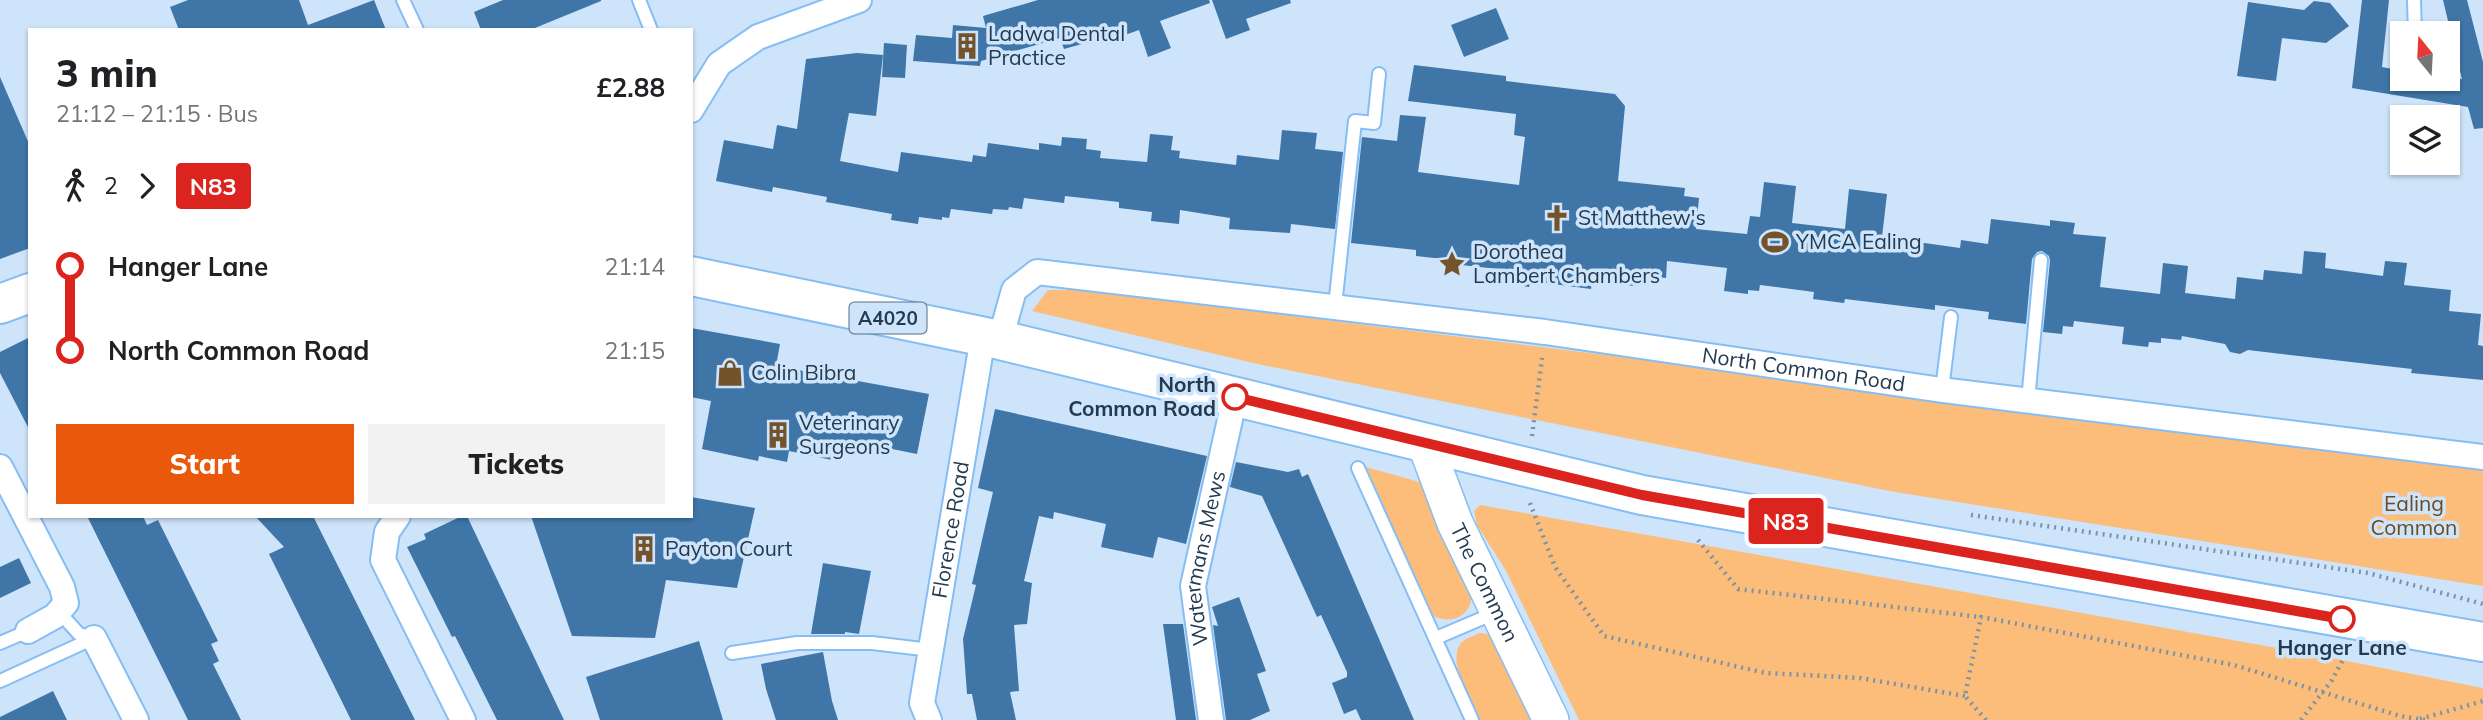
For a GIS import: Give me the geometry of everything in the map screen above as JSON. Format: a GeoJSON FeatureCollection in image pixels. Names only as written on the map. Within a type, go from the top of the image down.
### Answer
{"type":"FeatureCollection","features":[{"type":"Feature","properties":{"kind":"main road","name":"A4020"},"geometry":{"type":"LineString","coordinates":[[693,276],[992,339],[1642,495],[2483,642]]}},
{"type":"Feature","properties":{"kind":"main road"},"geometry":{"type":"LineString","coordinates":[[0,304],[28,294]]}},
{"type":"Feature","properties":{"kind":"street"},"geometry":{"type":"LineString","coordinates":[[693,107],[719,64],[758,37],[833,4],[859,0]]}},
{"type":"Feature","properties":{"kind":"street","name":"North Common Road"},"geometry":{"type":"LineString","coordinates":[[992,339],[1014,290],[1037,272],[1545,332],[1942,390],[2483,457]]}},
{"type":"Feature","properties":{"kind":"street","name":"Florence Road"},"geometry":{"type":"LineString","coordinates":[[929,720],[922,703],[992,339]]}},
{"type":"Feature","properties":{"kind":"street","name":"Watermans Mews"},"geometry":{"type":"LineString","coordinates":[[1211,720],[1193,586],[1235,397]]}},
{"type":"Feature","properties":{"kind":"street","name":"The Common"},"geometry":{"type":"LineString","coordinates":[[1425,443],[1455,523],[1551,720]]}},
{"type":"Feature","properties":{"kind":"street"},"geometry":{"type":"LineString","coordinates":[[0,467],[62,587],[66,603],[59,612],[28,631]]}},
{"type":"Feature","properties":{"kind":"street"},"geometry":{"type":"LineString","coordinates":[[397,518],[387,533],[383,560],[463,720]]}},
{"type":"Feature","properties":{"kind":"street"},"geometry":{"type":"LineString","coordinates":[[94,638],[136,720]]}},
{"type":"Feature","properties":{"kind":"lane"},"geometry":{"type":"LineString","coordinates":[[403,0],[416,28]]}},
{"type":"Feature","properties":{"kind":"lane"},"geometry":{"type":"LineString","coordinates":[[639,0],[650,28]]}},
{"type":"Feature","properties":{"kind":"lane"},"geometry":{"type":"LineString","coordinates":[[2414,0],[2415,21]]}},
{"type":"Feature","properties":{"kind":"lane"},"geometry":{"type":"LineString","coordinates":[[1335,306],[1355,121],[1374,123],[1379,74]]}},
{"type":"Feature","properties":{"kind":"lane"},"geometry":{"type":"LineString","coordinates":[[2028,401],[2041,260]]}},
{"type":"Feature","properties":{"kind":"lane"},"geometry":{"type":"LineString","coordinates":[[1942,390],[1951,317]]}},
{"type":"Feature","properties":{"kind":"lane"},"geometry":{"type":"LineString","coordinates":[[1358,468],[1472,720]]}},
{"type":"Feature","properties":{"kind":"lane"},"geometry":{"type":"LineString","coordinates":[[1436,638],[1499,611]]}},
{"type":"Feature","properties":{"kind":"lane"},"geometry":{"type":"LineString","coordinates":[[59,612],[79,635],[94,638]]}},
{"type":"Feature","properties":{"kind":"lane"},"geometry":{"type":"LineString","coordinates":[[0,643],[28,631]]}},
{"type":"Feature","properties":{"kind":"lane"},"geometry":{"type":"LineString","coordinates":[[0,681],[94,638]]}},
{"type":"Feature","properties":{"kind":"lane"},"geometry":{"type":"LineString","coordinates":[[732,653],[797,643],[872,643],[931,650]]}},
{"type":"Feature","properties":{"kind":"path"},"geometry":{"type":"LineString","coordinates":[[1532,435],[1545,332]]}},
{"type":"Feature","properties":{"kind":"path"},"geometry":{"type":"LineString","coordinates":[[1527,496],[1555,567],[1604,636],[1766,673],[1860,678],[1965,696],[1986,720]]}},
{"type":"Feature","properties":{"kind":"path"},"geometry":{"type":"LineString","coordinates":[[1962,514],[2368,573],[2483,604]]}},
{"type":"Feature","properties":{"kind":"path"},"geometry":{"type":"LineString","coordinates":[[1697,539],[1738,589],[1981,617],[2234,665],[2421,720],[2483,701]]}},
{"type":"Feature","properties":{"kind":"path"},"geometry":{"type":"LineString","coordinates":[[1965,696],[1981,617]]}},
{"type":"Feature","properties":{"kind":"path"},"geometry":{"type":"LineString","coordinates":[[2301,720],[2324,692],[2350,645]]}},
{"type":"Feature","properties":{"kind":"green space","name":"Ealing Common"},"geometry":{"type":"Polygon","coordinates":[[[1048,290],[1086,290],[2483,465],[2483,586],[1895,492],[1262,365],[1032,311],[1048,290]]]}},
{"type":"Feature","properties":{"kind":"green space"},"geometry":{"type":"Polygon","coordinates":[[[1366,467],[1423,483],[1472,589],[1470,605],[1462,615],[1449,619],[1433,616],[1366,467]]]}},
{"type":"Feature","properties":{"kind":"green space"},"geometry":{"type":"Polygon","coordinates":[[[1480,505],[2327,657],[2483,688],[2483,720],[1579,720],[1505,569],[1477,525],[1474,511],[1480,505]]]}},
{"type":"Feature","properties":{"kind":"green space"},"geometry":{"type":"Polygon","coordinates":[[[1480,633],[1489,634],[1495,640],[1531,720],[1480,720],[1458,671],[1457,651],[1467,638],[1480,633]]]}},
{"type":"Feature","properties":{"kind":"building"},"geometry":{"type":"Polygon","coordinates":[[[188,0],[299,0],[308,25],[374,0],[385,28],[178,28],[170,7],[188,0]]]}},
{"type":"Feature","properties":{"kind":"building"},"geometry":{"type":"Polygon","coordinates":[[[503,0],[601,0],[535,28],[480,28],[474,12],[503,0]]]}},
{"type":"Feature","properties":{"kind":"building"},"geometry":{"type":"Polygon","coordinates":[[[1038,0],[1209,0],[1210,3],[1160,21],[1171,48],[1148,57],[1139,30],[1108,41],[1107,37],[1064,49],[1060,38],[981,61],[980,66],[913,61],[916,35],[952,38],[953,25],[986,28],[983,16],[1038,0]]]}},
{"type":"Feature","properties":{"kind":"building"},"geometry":{"type":"Polygon","coordinates":[[[1212,0],[1290,0],[1291,3],[1246,19],[1250,30],[1226,39],[1212,0]]]}},
{"type":"Feature","properties":{"kind":"building"},"geometry":{"type":"Polygon","coordinates":[[[2362,0],[2389,0],[2382,67],[2390,69],[2390,91],[2460,91],[2460,21],[2448,21],[2443,0],[2467,0],[2483,62],[2483,128],[2474,129],[2468,107],[2352,88],[2362,0]]]}},
{"type":"Feature","properties":{"kind":"building"},"geometry":{"type":"Polygon","coordinates":[[[2314,1],[2330,3],[2349,26],[2326,43],[2282,38],[2276,81],[2237,76],[2248,2],[2304,10],[2314,1]]]}},
{"type":"Feature","properties":{"kind":"building"},"geometry":{"type":"Polygon","coordinates":[[[1496,8],[1509,39],[1464,57],[1451,25],[1496,8]]]}},
{"type":"Feature","properties":{"kind":"building"},"geometry":{"type":"Polygon","coordinates":[[[884,43],[907,45],[905,78],[882,77],[884,43]]]}},
{"type":"Feature","properties":{"kind":"building"},"geometry":{"type":"Polygon","coordinates":[[[857,53],[883,55],[876,116],[849,113],[840,161],[898,172],[901,152],[972,162],[973,155],[986,157],[988,143],[1039,150],[1039,143],[1061,146],[1062,137],[1087,139],[1086,149],[1101,151],[1100,158],[1147,162],[1150,134],[1173,136],[1171,150],[1180,151],[1179,158],[1236,165],[1237,155],[1279,160],[1282,130],[1317,133],[1315,149],[1343,152],[1335,229],[1291,224],[1290,233],[1229,229],[1230,218],[1180,210],[1179,224],[1151,221],[1152,212],[1119,208],[1119,202],[1065,196],[1064,203],[1024,198],[1022,209],[993,209],[992,214],[951,209],[949,218],[942,217],[942,220],[919,217],[918,224],[891,220],[892,214],[826,202],[827,197],[773,187],[772,192],[716,181],[724,140],[773,149],[777,125],[797,129],[806,59],[857,53]]]}},
{"type":"Feature","properties":{"kind":"building"},"geometry":{"type":"Polygon","coordinates":[[[1414,65],[1506,76],[1506,81],[1615,94],[1625,106],[1618,181],[1685,188],[1684,196],[1699,198],[1696,229],[1747,234],[1750,216],[1760,217],[1764,182],[1796,186],[1792,223],[1845,229],[1849,189],[1887,194],[1882,237],[1960,248],[1961,240],[1988,244],[1991,219],[2050,226],[2050,220],[2075,223],[2073,234],[2106,237],[2100,287],[2160,294],[2163,263],[2188,266],[2185,293],[2235,299],[2237,277],[2263,280],[2264,270],[2302,274],[2304,251],[2326,253],[2325,268],[2383,276],[2385,261],[2407,263],[2404,285],[2451,290],[2449,311],[2481,314],[2478,345],[2483,346],[2483,380],[2411,373],[2412,369],[2248,350],[2240,354],[2230,352],[2225,344],[2182,336],[2181,340],[2161,338],[2161,343],[2149,342],[2148,347],[2122,344],[2124,327],[2074,321],[2073,327],[2063,326],[2062,334],[2043,332],[2050,261],[2049,256],[2042,251],[2037,252],[2032,259],[2026,324],[1988,319],[1989,312],[1935,305],[1935,310],[1845,299],[1844,303],[1813,299],[1814,292],[1760,285],[1759,291],[1748,290],[1748,294],[1724,291],[1727,268],[1667,261],[1666,278],[1636,275],[1635,286],[1592,281],[1591,289],[1531,281],[1529,287],[1505,283],[1507,270],[1443,263],[1443,259],[1416,256],[1416,250],[1351,243],[1362,137],[1397,141],[1400,115],[1426,117],[1418,172],[1519,185],[1525,137],[1514,135],[1516,114],[1408,101],[1414,65]]]}},
{"type":"Feature","properties":{"kind":"building"},"geometry":{"type":"Polygon","coordinates":[[[0,77],[28,141],[28,249],[0,259],[0,77]]]}},
{"type":"Feature","properties":{"kind":"building"},"geometry":{"type":"Polygon","coordinates":[[[693,328],[780,344],[776,366],[929,394],[917,454],[867,444],[866,451],[835,444],[832,460],[789,451],[787,462],[759,456],[758,461],[702,449],[711,401],[693,397],[693,328]]]}},
{"type":"Feature","properties":{"kind":"building"},"geometry":{"type":"Polygon","coordinates":[[[28,338],[28,427],[0,373],[0,352],[28,338]]]}},
{"type":"Feature","properties":{"kind":"building"},"geometry":{"type":"Polygon","coordinates":[[[995,409],[1207,456],[1186,544],[1158,537],[1153,558],[1101,547],[1106,524],[1054,512],[1053,519],[1039,516],[1024,581],[1032,583],[1027,624],[1014,625],[1019,691],[1010,692],[1016,720],[977,720],[972,694],[967,694],[963,639],[976,585],[972,584],[993,492],[978,488],[995,409]]]}},
{"type":"Feature","properties":{"kind":"building"},"geometry":{"type":"Polygon","coordinates":[[[1236,462],[1288,472],[1299,469],[1302,477],[1308,474],[1414,720],[1361,720],[1356,709],[1344,714],[1332,683],[1347,677],[1347,672],[1321,615],[1317,617],[1262,496],[1230,487],[1236,462]]]}},
{"type":"Feature","properties":{"kind":"building","name":"Payton Court"},"geometry":{"type":"Polygon","coordinates":[[[693,497],[755,508],[737,588],[666,580],[655,638],[572,636],[532,518],[693,518],[693,497]]]}},
{"type":"Feature","properties":{"kind":"building"},"geometry":{"type":"Polygon","coordinates":[[[88,518],[144,518],[147,525],[158,520],[218,641],[211,644],[219,661],[213,664],[241,720],[188,720],[88,518]]]}},
{"type":"Feature","properties":{"kind":"building"},"geometry":{"type":"Polygon","coordinates":[[[257,518],[314,518],[415,720],[351,720],[269,554],[284,547],[257,518]]]}},
{"type":"Feature","properties":{"kind":"building"},"geometry":{"type":"Polygon","coordinates":[[[458,518],[468,518],[564,720],[497,720],[407,547],[426,539],[424,534],[458,518]]]}},
{"type":"Feature","properties":{"kind":"building"},"geometry":{"type":"Polygon","coordinates":[[[19,558],[31,583],[0,598],[0,567],[19,558]]]}},
{"type":"Feature","properties":{"kind":"building"},"geometry":{"type":"Polygon","coordinates":[[[823,563],[871,571],[859,634],[811,634],[823,563]]]}},
{"type":"Feature","properties":{"kind":"building"},"geometry":{"type":"Polygon","coordinates":[[[1239,597],[1266,671],[1257,674],[1270,711],[1250,720],[1226,720],[1213,625],[1218,626],[1212,607],[1239,597]]]}},
{"type":"Feature","properties":{"kind":"building"},"geometry":{"type":"Polygon","coordinates":[[[1163,624],[1183,624],[1196,720],[1176,720],[1163,624]]]}},
{"type":"Feature","properties":{"kind":"building"},"geometry":{"type":"Polygon","coordinates":[[[699,641],[723,720],[600,720],[586,677],[699,641]]]}},
{"type":"Feature","properties":{"kind":"building"},"geometry":{"type":"Polygon","coordinates":[[[823,652],[838,720],[776,720],[761,664],[823,652]]]}},
{"type":"Feature","properties":{"kind":"building"},"geometry":{"type":"Polygon","coordinates":[[[53,691],[67,720],[0,720],[0,717],[53,691]]]}},
{"type":"Feature","properties":{"kind":"bus line","name":"N83"},"geometry":{"type":"LineString","coordinates":[[1235,397],[1642,495],[2342,619]]}},
{"type":"Feature","properties":{"kind":"place","name":"Ladwa Dental Practice"},"geometry":{"type":"Point","coordinates":[967,46]}},
{"type":"Feature","properties":{"kind":"place","name":"St Matthew's"},"geometry":{"type":"Point","coordinates":[1557,218]}},
{"type":"Feature","properties":{"kind":"place","name":"YMCA Ealing"},"geometry":{"type":"Point","coordinates":[1775,242]}},
{"type":"Feature","properties":{"kind":"place","name":"Dorothea Lambert Chambers"},"geometry":{"type":"Point","coordinates":[1452,264]}},
{"type":"Feature","properties":{"kind":"place","name":"Colin Bibra"},"geometry":{"type":"Point","coordinates":[730,373]}},
{"type":"Feature","properties":{"kind":"place","name":"North Common Road"},"geometry":{"type":"Point","coordinates":[1235,397]}},
{"type":"Feature","properties":{"kind":"place","name":"Veterinary Surgeons"},"geometry":{"type":"Point","coordinates":[778,435]}},
{"type":"Feature","properties":{"kind":"place","name":"Payton Court"},"geometry":{"type":"Point","coordinates":[644,549]}},
{"type":"Feature","properties":{"kind":"place","name":"Hanger Lane"},"geometry":{"type":"Point","coordinates":[2342,619]}}]}
